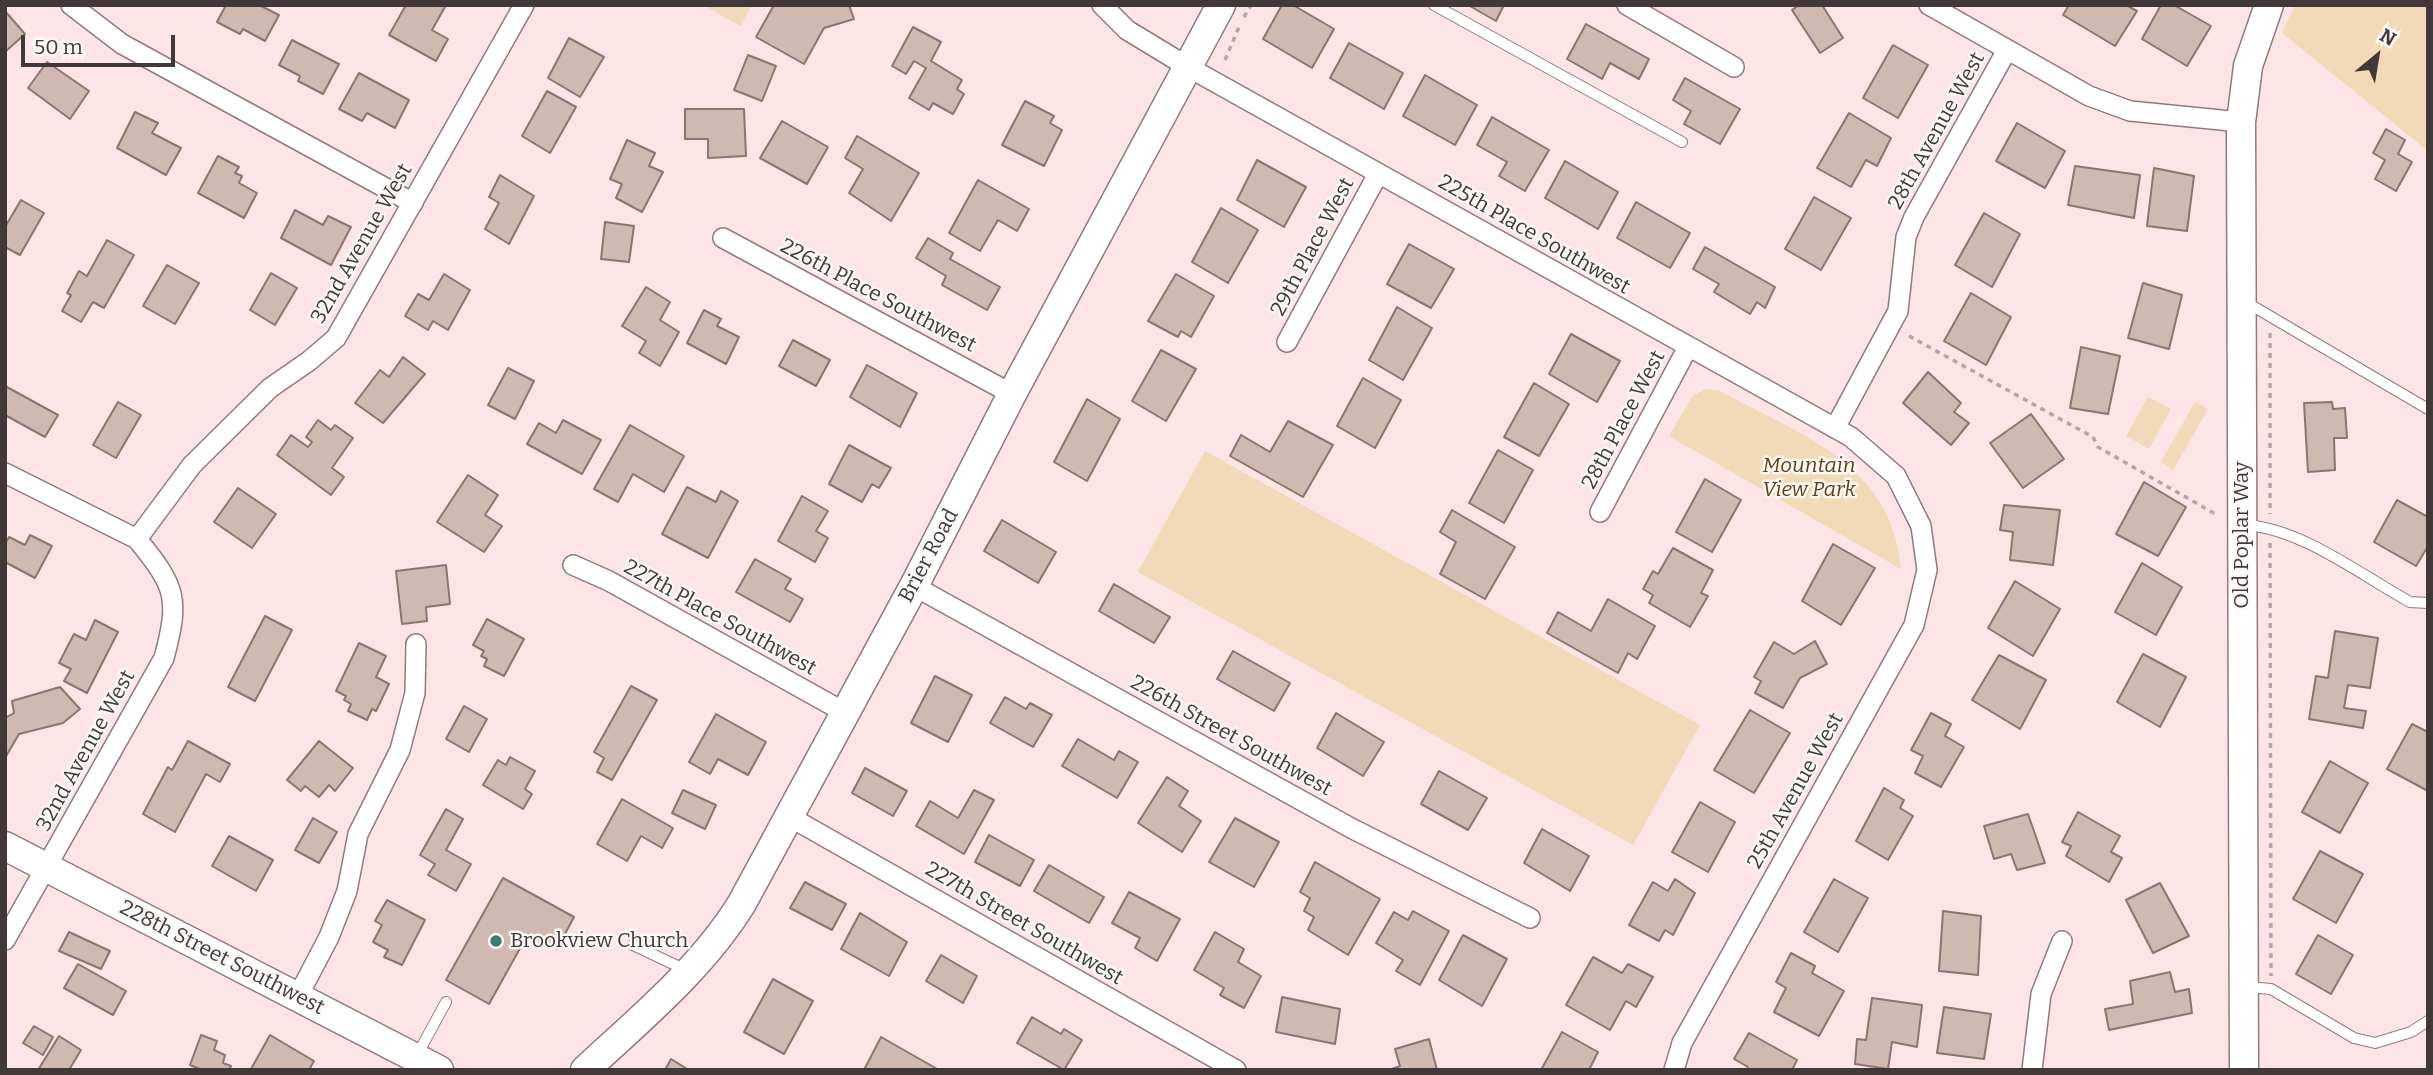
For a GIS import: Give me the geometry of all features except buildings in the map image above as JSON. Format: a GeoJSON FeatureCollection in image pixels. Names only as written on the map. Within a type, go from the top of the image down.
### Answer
{"type":"FeatureCollection","features":[{"type":"Feature","properties":{"kind":"main road","name":"Brier Road"},"geometry":{"type":"LineString","coordinates":[[585,1070],[656,1004],[730,922],[790,817],[914,586],[1012,394],[1221,5]]}},
{"type":"Feature","properties":{"kind":"main road","name":"Old Poplar Way"},"geometry":{"type":"LineString","coordinates":[[2244,1070],[2257,988],[2232,521],[2241,299],[2241,122],[2248,66],[2269,5]]}},
{"type":"Feature","properties":{"kind":"main road","name":"228th Street Southwest"},"geometry":{"type":"LineString","coordinates":[[5,846],[427,1064]]}},
{"type":"Feature","properties":{"kind":"street"},"geometry":{"type":"LineString","coordinates":[[71,5],[122,44],[413,203]]}},
{"type":"Feature","properties":{"kind":"street","name":"32nd Avenue West"},"geometry":{"type":"LineString","coordinates":[[5,940],[164,658],[175,617],[166,575],[137,540],[192,464],[270,388],[336,338],[524,5]]}},
{"type":"Feature","properties":{"kind":"street","name":"225th Place Southwest"},"geometry":{"type":"LineString","coordinates":[[1102,5],[1127,30],[1188,67],[1688,349],[1835,428],[1896,476],[1921,526]]}},
{"type":"Feature","properties":{"kind":"street"},"geometry":{"type":"LineString","coordinates":[[1626,5],[1734,67]]}},
{"type":"Feature","properties":{"kind":"street"},"geometry":{"type":"LineString","coordinates":[[1929,5],[2090,96],[2130,111],[2241,122]]}},
{"type":"Feature","properties":{"kind":"street","name":"28th Avenue West"},"geometry":{"type":"LineString","coordinates":[[1835,428],[1898,311],[1906,237],[1914,217],[2007,50]]}},
{"type":"Feature","properties":{"kind":"street","name":"29th Place West"},"geometry":{"type":"LineString","coordinates":[[1287,342],[1378,174]]}},
{"type":"Feature","properties":{"kind":"street","name":"226th Place Southwest"},"geometry":{"type":"LineString","coordinates":[[723,238],[1012,394]]}},
{"type":"Feature","properties":{"kind":"street","name":"28th Place West"},"geometry":{"type":"LineString","coordinates":[[1600,512],[1688,349]]}},
{"type":"Feature","properties":{"kind":"street"},"geometry":{"type":"LineString","coordinates":[[5,473],[137,540]]}},
{"type":"Feature","properties":{"kind":"street","name":"25th Avenue West"},"geometry":{"type":"LineString","coordinates":[[1674,1070],[1682,1043],[1914,625],[1927,569],[1921,526]]}},
{"type":"Feature","properties":{"kind":"street","name":"227th Place Southwest"},"geometry":{"type":"LineString","coordinates":[[573,565],[609,581],[844,712]]}},
{"type":"Feature","properties":{"kind":"street","name":"226th Street Southwest"},"geometry":{"type":"LineString","coordinates":[[914,586],[1351,828],[1530,918]]}},
{"type":"Feature","properties":{"kind":"street"},"geometry":{"type":"LineString","coordinates":[[297,998],[329,937],[347,891],[358,834],[400,750],[415,693],[416,644]]}},
{"type":"Feature","properties":{"kind":"street","name":"227th Street Southwest"},"geometry":{"type":"LineString","coordinates":[[790,817],[1236,1070]]}},
{"type":"Feature","properties":{"kind":"street"},"geometry":{"type":"LineString","coordinates":[[2032,1070],[2041,994],[2063,941]]}},
{"type":"Feature","properties":{"kind":"lane"},"geometry":{"type":"LineString","coordinates":[[1434,5],[1682,142]]}},
{"type":"Feature","properties":{"kind":"lane"},"geometry":{"type":"LineString","coordinates":[[2241,299],[2428,409]]}},
{"type":"Feature","properties":{"kind":"lane"},"geometry":{"type":"LineString","coordinates":[[2232,521],[2270,526],[2292,535],[2410,602],[2428,603]]}},
{"type":"Feature","properties":{"kind":"lane"},"geometry":{"type":"LineString","coordinates":[[633,945],[687,970]]}},
{"type":"Feature","properties":{"kind":"lane"},"geometry":{"type":"LineString","coordinates":[[2257,988],[2354,1038],[2375,1043],[2411,1032],[2428,1021]]}},
{"type":"Feature","properties":{"kind":"lane"},"geometry":{"type":"LineString","coordinates":[[427,1064],[446,1002]]}},
{"type":"Feature","properties":{"kind":"path"},"geometry":{"type":"LineString","coordinates":[[1225,60],[1251,5]]}},
{"type":"Feature","properties":{"kind":"path"},"geometry":{"type":"LineString","coordinates":[[2257,988],[2270,526],[2269,316]]}},
{"type":"Feature","properties":{"kind":"path"},"geometry":{"type":"LineString","coordinates":[[1909,336],[2093,438],[2098,447],[2232,521]]}},
{"type":"Feature","properties":{"kind":"green space"},"geometry":{"type":"Polygon","coordinates":[[[703,5],[752,5],[740,26],[703,5]]]}},
{"type":"Feature","properties":{"kind":"green space"},"geometry":{"type":"Polygon","coordinates":[[[2295,5],[2428,5],[2428,151],[2282,33],[2295,5]]]}},
{"type":"Feature","properties":{"kind":"green space","name":"Mountain View Park"},"geometry":{"type":"Polygon","coordinates":[[[1705,389],[1718,390],[1810,438],[1861,478],[1880,503],[1894,533],[1901,569],[1669,436],[1692,397],[1705,389]]]}},
{"type":"Feature","properties":{"kind":"green space"},"geometry":{"type":"Polygon","coordinates":[[[2148,397],[2171,409],[2149,449],[2126,436],[2148,397]]]}},
{"type":"Feature","properties":{"kind":"green space"},"geometry":{"type":"Polygon","coordinates":[[[2195,402],[2208,409],[2173,470],[2161,462],[2195,402]]]}},
{"type":"Feature","properties":{"kind":"green space"},"geometry":{"type":"Polygon","coordinates":[[[1205,451],[1700,725],[1633,845],[1138,572],[1205,451]]]}},
{"type":"Feature","properties":{"kind":"place","name":"Brookview Church"},"geometry":{"type":"Point","coordinates":[496,941]}}]}
